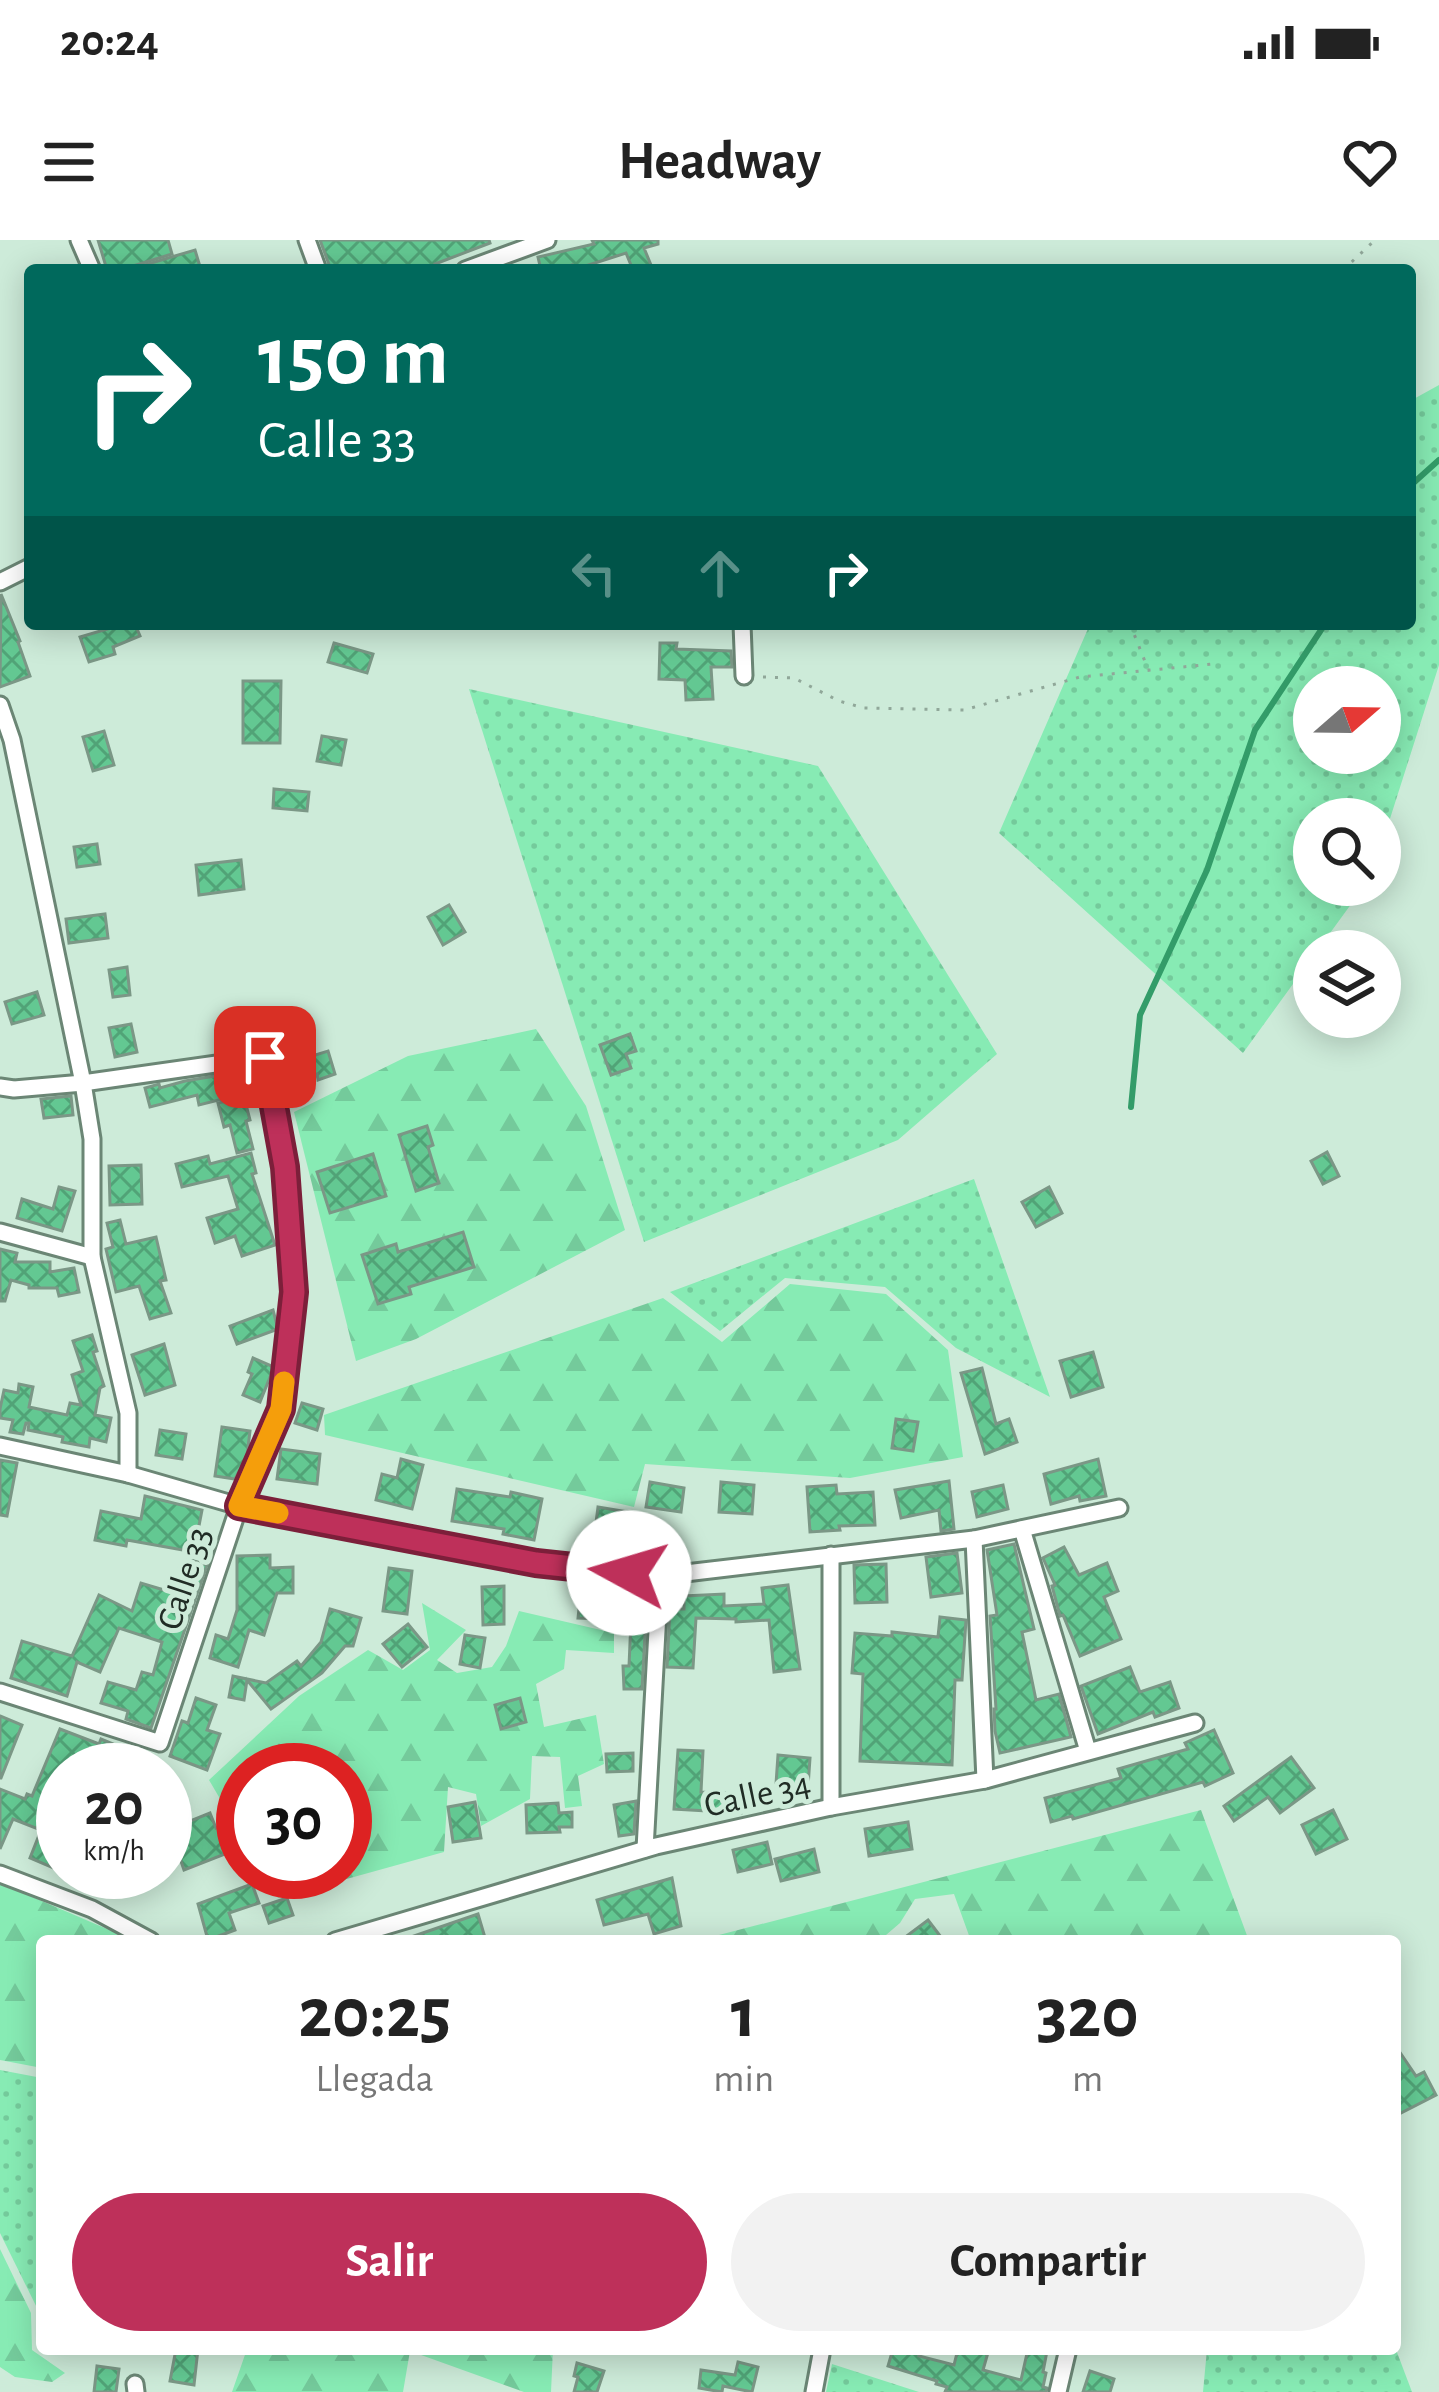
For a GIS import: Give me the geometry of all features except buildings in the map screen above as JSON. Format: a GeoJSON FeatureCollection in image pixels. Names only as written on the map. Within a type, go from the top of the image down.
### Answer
{"type":"FeatureCollection","features":[{"type":"Feature","properties":{"kind":"street"},"geometry":{"type":"LineString","coordinates":[[481,264],[547,240]]}},
{"type":"Feature","properties":{"kind":"street"},"geometry":{"type":"LineString","coordinates":[[742,630],[744,676]]}},
{"type":"Feature","properties":{"kind":"street"},"geometry":{"type":"LineString","coordinates":[[0,705],[13,740],[83,1083],[92,1139],[92,1257],[128,1412],[128,1474]]}},
{"type":"Feature","properties":{"kind":"street","name":"Calle 33"},"geometry":{"type":"LineString","coordinates":[[0,1692],[160,1743],[239,1506],[281,1409],[294,1292],[285,1167],[265,1057],[83,1083]]}},
{"type":"Feature","properties":{"kind":"street"},"geometry":{"type":"LineString","coordinates":[[0,1087],[83,1083]]}},
{"type":"Feature","properties":{"kind":"street"},"geometry":{"type":"LineString","coordinates":[[0,1232],[92,1257]]}},
{"type":"Feature","properties":{"kind":"street"},"geometry":{"type":"LineString","coordinates":[[0,1446],[128,1474],[239,1506],[536,1563],[660,1576],[974,1539],[1119,1508]]}},
{"type":"Feature","properties":{"kind":"street"},"geometry":{"type":"LineString","coordinates":[[1022,1529],[1088,1751]]}},
{"type":"Feature","properties":{"kind":"street"},"geometry":{"type":"LineString","coordinates":[[974,1539],[985,1780]]}},
{"type":"Feature","properties":{"kind":"street"},"geometry":{"type":"LineString","coordinates":[[831,1556],[831,1807]]}},
{"type":"Feature","properties":{"kind":"street"},"geometry":{"type":"LineString","coordinates":[[645,1849],[660,1576]]}},
{"type":"Feature","properties":{"kind":"street","name":"Calle 34"},"geometry":{"type":"LineString","coordinates":[[355,1935],[645,1849],[831,1807],[985,1780],[1195,1723]]}},
{"type":"Feature","properties":{"kind":"street"},"geometry":{"type":"LineString","coordinates":[[0,1874],[92,1909],[141,1935]]}},
{"type":"Feature","properties":{"kind":"street"},"geometry":{"type":"LineString","coordinates":[[814,2392],[822,2355]]}},
{"type":"Feature","properties":{"kind":"street"},"geometry":{"type":"LineString","coordinates":[[1058,2392],[1067,2355]]}},
{"type":"Feature","properties":{"kind":"path"},"geometry":{"type":"LineString","coordinates":[[1350,264],[1376,240]]}},
{"type":"Feature","properties":{"kind":"path"},"geometry":{"type":"LineString","coordinates":[[1132,630],[1148,670]]}},
{"type":"Feature","properties":{"kind":"path"},"geometry":{"type":"LineString","coordinates":[[744,676],[794,678],[864,708],[964,710],[1080,677],[1213,664]]}},
{"type":"Feature","properties":{"kind":"green space"},"geometry":{"type":"Polygon","coordinates":[[[1439,385],[1439,665],[1397,798],[1293,798],[1293,906],[1350,906],[1332,930],[1293,930],[1293,984],[1243,1053],[999,833],[1087,630],[1416,630],[1416,398],[1439,385]]]}},
{"type":"Feature","properties":{"kind":"green space"},"geometry":{"type":"Polygon","coordinates":[[[469,689],[818,766],[997,1054],[898,1140],[644,1242],[469,689]]]}},
{"type":"Feature","properties":{"kind":"green space"},"geometry":{"type":"Polygon","coordinates":[[[536,1029],[586,1106],[625,1230],[416,1339],[356,1361],[294,1112],[408,1056],[536,1029]]]}},
{"type":"Feature","properties":{"kind":"green space"},"geometry":{"type":"Polygon","coordinates":[[[974,1179],[1050,1397],[956,1348],[885,1287],[785,1278],[720,1331],[670,1292],[974,1179]]]}},
{"type":"Feature","properties":{"kind":"green space"},"geometry":{"type":"Polygon","coordinates":[[[790,1284],[886,1294],[948,1350],[963,1457],[850,1478],[645,1464],[634,1507],[325,1435],[324,1415],[663,1298],[722,1342],[790,1284]]]}},
{"type":"Feature","properties":{"kind":"green space"},"geometry":{"type":"Polygon","coordinates":[[[422,1603],[466,1630],[437,1660],[457,1673],[492,1667],[519,1611],[614,1633],[614,1653],[566,1650],[564,1669],[536,1684],[544,1727],[596,1715],[604,1764],[578,1776],[582,1806],[565,1808],[560,1757],[532,1756],[530,1799],[481,1826],[476,1794],[448,1787],[444,1852],[372,1872],[372,1743],[249,1743],[299,1696],[368,1650],[403,1670],[430,1650],[422,1603]]]}},
{"type":"Feature","properties":{"kind":"green space"},"geometry":{"type":"Polygon","coordinates":[[[1201,1810],[1247,1935],[969,1935],[954,1894],[915,1899],[886,1935],[719,1935],[1201,1810]]]}},
{"type":"Feature","properties":{"kind":"green space"},"geometry":{"type":"Polygon","coordinates":[[[0,1883],[121,1935],[36,1935],[36,2067],[0,2060],[0,1883]]]}},
{"type":"Feature","properties":{"kind":"green space"},"geometry":{"type":"Polygon","coordinates":[[[0,2070],[36,2077],[36,2306],[0,2233],[0,2070]]]}},
{"type":"Feature","properties":{"kind":"green space"},"geometry":{"type":"Polygon","coordinates":[[[0,2249],[31,2313],[32,2350],[65,2373],[52,2382],[15,2377],[0,2367],[0,2249]]]}},
{"type":"Feature","properties":{"kind":"green space"},"geometry":{"type":"Polygon","coordinates":[[[245,2355],[409,2355],[403,2392],[232,2392],[245,2355]]]}},
{"type":"Feature","properties":{"kind":"green space"},"geometry":{"type":"Polygon","coordinates":[[[421,2355],[553,2355],[551,2392],[524,2392],[421,2355]]]}},
{"type":"Feature","properties":{"kind":"green space"},"geometry":{"type":"Polygon","coordinates":[[[1206,2355],[1398,2355],[1412,2392],[1203,2392],[1206,2355]]]}},
{"type":"Feature","properties":{"kind":"green space"},"geometry":{"type":"Polygon","coordinates":[[[832,2364],[919,2392],[826,2392],[832,2364]]]}},
{"type":"Feature","properties":{"kind":"waterway"},"geometry":{"type":"LineString","coordinates":[[1416,481],[1439,460]]}},
{"type":"Feature","properties":{"kind":"waterway"},"geometry":{"type":"LineString","coordinates":[[1131,1107],[1140,1015],[1207,870],[1255,730],[1321,630]]}},
{"type":"Feature","properties":{"kind":"slow traffic"},"geometry":{"type":"LineString","coordinates":[[278,1513],[239,1506],[281,1409],[284,1382]]}},
{"type":"Feature","properties":{"kind":"route"},"geometry":{"type":"LineString","coordinates":[[265,1057],[285,1167],[294,1292],[281,1409],[239,1506],[536,1563],[629,1573]]}}]}
